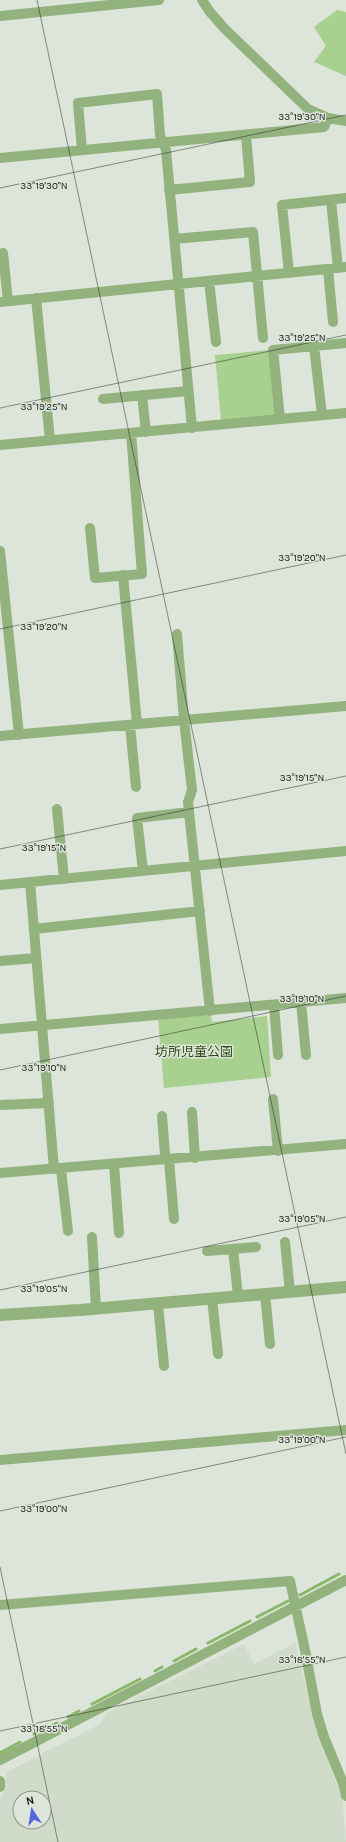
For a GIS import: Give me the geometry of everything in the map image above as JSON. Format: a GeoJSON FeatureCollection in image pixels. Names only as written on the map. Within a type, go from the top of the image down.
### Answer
{"type":"FeatureCollection","features":[{"type":"Feature","properties":{"kind":"street"},"geometry":{"type":"LineString","coordinates":[[0,16],[159,0]]}},
{"type":"Feature","properties":{"kind":"street"},"geometry":{"type":"LineString","coordinates":[[202,0],[224,28],[308,109],[328,118],[346,121]]}},
{"type":"Feature","properties":{"kind":"street"},"geometry":{"type":"LineString","coordinates":[[82,150],[78,103],[157,94],[160,135],[166,150],[192,428]]}},
{"type":"Feature","properties":{"kind":"street"},"geometry":{"type":"LineString","coordinates":[[0,158],[324,128],[328,118]]}},
{"type":"Feature","properties":{"kind":"street"},"geometry":{"type":"LineString","coordinates":[[170,190],[250,182],[246,135]]}},
{"type":"Feature","properties":{"kind":"street"},"geometry":{"type":"LineString","coordinates":[[289,273],[282,205],[346,198]]}},
{"type":"Feature","properties":{"kind":"street"},"geometry":{"type":"LineString","coordinates":[[331,200],[337,268],[333,322]]}},
{"type":"Feature","properties":{"kind":"street"},"geometry":{"type":"LineString","coordinates":[[174,239],[253,232],[263,338]]}},
{"type":"Feature","properties":{"kind":"street"},"geometry":{"type":"LineString","coordinates":[[3,253],[4,301],[178,285],[337,268]]}},
{"type":"Feature","properties":{"kind":"street"},"geometry":{"type":"LineString","coordinates":[[209,281],[216,342]]}},
{"type":"Feature","properties":{"kind":"street"},"geometry":{"type":"LineString","coordinates":[[36,298],[50,440]]}},
{"type":"Feature","properties":{"kind":"street"},"geometry":{"type":"LineString","coordinates":[[280,419],[273,350],[346,344]]}},
{"type":"Feature","properties":{"kind":"street"},"geometry":{"type":"LineString","coordinates":[[314,346],[322,415]]}},
{"type":"Feature","properties":{"kind":"street"},"geometry":{"type":"LineString","coordinates":[[103,399],[188,391]]}},
{"type":"Feature","properties":{"kind":"street"},"geometry":{"type":"LineString","coordinates":[[142,395],[146,432]]}},
{"type":"Feature","properties":{"kind":"street"},"geometry":{"type":"LineString","coordinates":[[0,445],[346,413]]}},
{"type":"Feature","properties":{"kind":"street"},"geometry":{"type":"LineString","coordinates":[[90,528],[95,578],[142,574],[131,433]]}},
{"type":"Feature","properties":{"kind":"street"},"geometry":{"type":"LineString","coordinates":[[0,550],[2,590],[19,735]]}},
{"type":"Feature","properties":{"kind":"street"},"geometry":{"type":"LineString","coordinates":[[123,575],[136,787]]}},
{"type":"Feature","properties":{"kind":"street"},"geometry":{"type":"LineString","coordinates":[[177,634],[184,720],[192,790],[188,802],[196,866],[210,1011]]}},
{"type":"Feature","properties":{"kind":"street"},"geometry":{"type":"LineString","coordinates":[[0,736],[346,706]]}},
{"type":"Feature","properties":{"kind":"street"},"geometry":{"type":"LineString","coordinates":[[57,809],[64,879]]}},
{"type":"Feature","properties":{"kind":"street"},"geometry":{"type":"LineString","coordinates":[[143,871],[137,818],[189,812]]}},
{"type":"Feature","properties":{"kind":"street"},"geometry":{"type":"LineString","coordinates":[[0,885],[346,851]]}},
{"type":"Feature","properties":{"kind":"street"},"geometry":{"type":"LineString","coordinates":[[30,882],[49,1103],[68,1231]]}},
{"type":"Feature","properties":{"kind":"street"},"geometry":{"type":"LineString","coordinates":[[34,929],[200,911]]}},
{"type":"Feature","properties":{"kind":"street"},"geometry":{"type":"LineString","coordinates":[[0,961],[36,958]]}},
{"type":"Feature","properties":{"kind":"street"},"geometry":{"type":"LineString","coordinates":[[0,1029],[346,998]]}},
{"type":"Feature","properties":{"kind":"street"},"geometry":{"type":"LineString","coordinates":[[301,1002],[306,1055]]}},
{"type":"Feature","properties":{"kind":"street"},"geometry":{"type":"LineString","coordinates":[[274,1005],[278,1055]]}},
{"type":"Feature","properties":{"kind":"street"},"geometry":{"type":"LineString","coordinates":[[273,1099],[278,1151]]}},
{"type":"Feature","properties":{"kind":"street"},"geometry":{"type":"LineString","coordinates":[[0,1105],[49,1103]]}},
{"type":"Feature","properties":{"kind":"street"},"geometry":{"type":"LineString","coordinates":[[192,1112],[195,1158]]}},
{"type":"Feature","properties":{"kind":"street"},"geometry":{"type":"LineString","coordinates":[[162,1116],[165,1155],[169,1160],[174,1218]]}},
{"type":"Feature","properties":{"kind":"street"},"geometry":{"type":"LineString","coordinates":[[0,1172],[195,1158],[346,1144]]}},
{"type":"Feature","properties":{"kind":"street"},"geometry":{"type":"LineString","coordinates":[[114,1164],[119,1233]]}},
{"type":"Feature","properties":{"kind":"street"},"geometry":{"type":"LineString","coordinates":[[92,1238],[96,1309]]}},
{"type":"Feature","properties":{"kind":"street"},"geometry":{"type":"LineString","coordinates":[[285,1242],[290,1292]]}},
{"type":"Feature","properties":{"kind":"street"},"geometry":{"type":"LineString","coordinates":[[207,1251],[256,1247]]}},
{"type":"Feature","properties":{"kind":"street"},"geometry":{"type":"LineString","coordinates":[[233,1249],[238,1296]]}},
{"type":"Feature","properties":{"kind":"street"},"geometry":{"type":"LineString","coordinates":[[0,1315],[158,1304],[346,1287]]}},
{"type":"Feature","properties":{"kind":"street"},"geometry":{"type":"LineString","coordinates":[[265,1294],[270,1344]]}},
{"type":"Feature","properties":{"kind":"street"},"geometry":{"type":"LineString","coordinates":[[212,1299],[218,1354]]}},
{"type":"Feature","properties":{"kind":"street"},"geometry":{"type":"LineString","coordinates":[[158,1304],[164,1366]]}},
{"type":"Feature","properties":{"kind":"street"},"geometry":{"type":"LineString","coordinates":[[0,1460],[346,1430]]}},
{"type":"Feature","properties":{"kind":"street"},"geometry":{"type":"LineString","coordinates":[[0,1760],[346,1580]]}},
{"type":"Feature","properties":{"kind":"street"},"geometry":{"type":"LineString","coordinates":[[0,1604],[290,1581],[317,1714],[346,1796]]}},
{"type":"Feature","properties":{"kind":"street"},"geometry":{"type":"LineString","coordinates":[[0,1781],[0,1787]]}},
{"type":"Feature","properties":{"kind":"shaded area"},"geometry":{"type":"Polygon","coordinates":[[[295,1643],[316,1727],[342,1798],[346,1842],[0,1842],[0,1798],[3,1796],[7,1772],[100,1724],[106,1713],[244,1644],[254,1664],[295,1643]]]}},
{"type":"Feature","properties":{"kind":"green space"},"geometry":{"type":"Polygon","coordinates":[[[337,10],[346,12],[346,76],[314,62],[326,46],[314,27],[337,10]]]}},
{"type":"Feature","properties":{"kind":"green space"},"geometry":{"type":"Polygon","coordinates":[[[271,350],[277,416],[221,421],[215,355],[271,350]]]}},
{"type":"Feature","properties":{"kind":"green space","name":"坊所児童公園"},"geometry":{"type":"Polygon","coordinates":[[[211,1015],[212,1022],[267,1016],[271,1077],[164,1088],[158,1019],[211,1015]]]}},
{"type":"Feature","properties":{"kind":"waterway"},"geometry":{"type":"LineString","coordinates":[[300,1595],[339,1574]]}},
{"type":"Feature","properties":{"kind":"waterway"},"geometry":{"type":"LineString","coordinates":[[257,1617],[288,1601]]}},
{"type":"Feature","properties":{"kind":"waterway"},"geometry":{"type":"LineString","coordinates":[[208,1643],[250,1621]]}},
{"type":"Feature","properties":{"kind":"waterway"},"geometry":{"type":"LineString","coordinates":[[174,1661],[196,1649]]}},
{"type":"Feature","properties":{"kind":"waterway"},"geometry":{"type":"LineString","coordinates":[[155,1671],[162,1667]]}},
{"type":"Feature","properties":{"kind":"waterway"},"geometry":{"type":"LineString","coordinates":[[92,1704],[140,1679]]}},
{"type":"Feature","properties":{"kind":"waterway"},"geometry":{"type":"LineString","coordinates":[[68,1717],[79,1711]]}},
{"type":"Feature","properties":{"kind":"waterway"},"geometry":{"type":"LineString","coordinates":[[34,1734],[57,1723]]}},
{"type":"Feature","properties":{"kind":"waterway"},"geometry":{"type":"LineString","coordinates":[[0,1753],[20,1742]]}}]}
